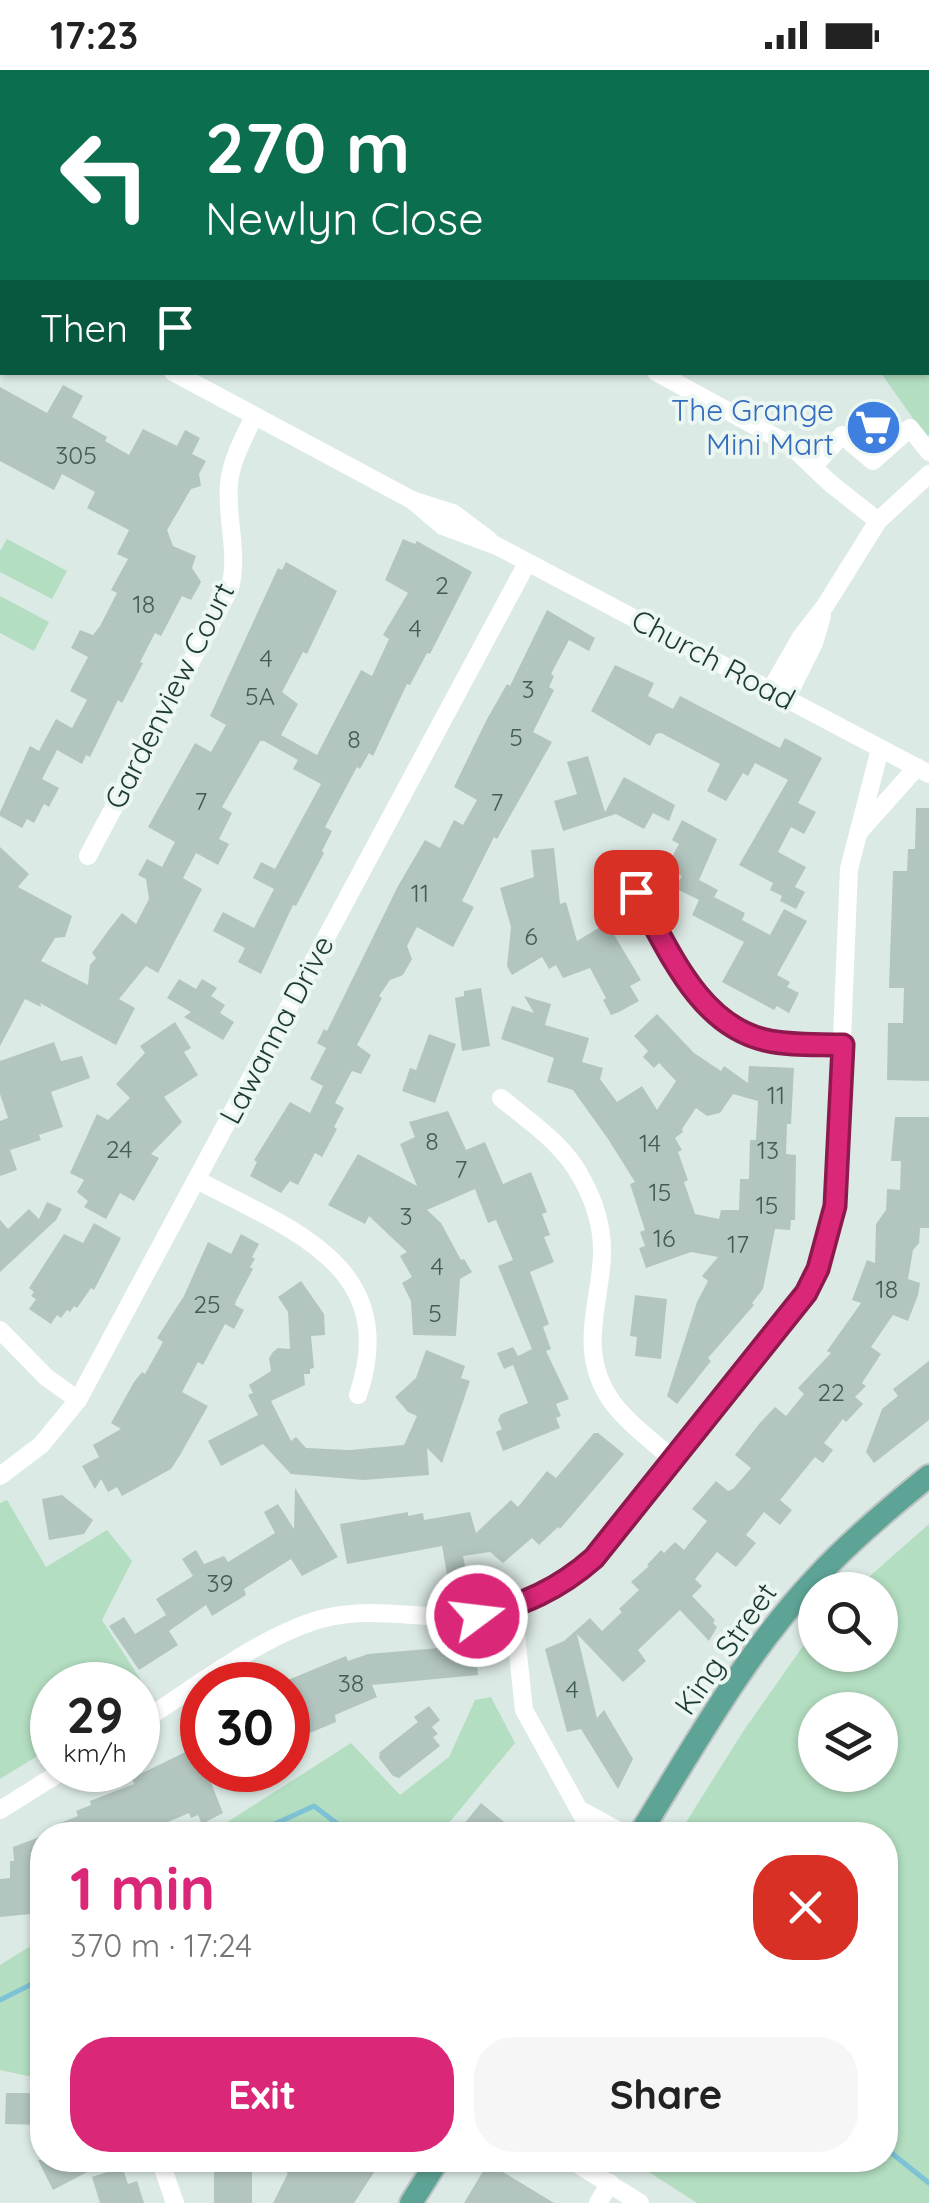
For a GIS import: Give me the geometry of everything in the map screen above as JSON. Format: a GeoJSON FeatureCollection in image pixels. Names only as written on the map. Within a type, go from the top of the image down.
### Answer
{"type":"FeatureCollection","features":[{"type":"Feature","properties":{"kind":"main road","name":"King Street"},"geometry":{"type":"LineString","coordinates":[[647,1822],[722,1702],[784,1615],[840,1553],[929,1476]]}},
{"type":"Feature","properties":{"kind":"main road"},"geometry":{"type":"LineString","coordinates":[[411,2203],[430,2172]]}},
{"type":"Feature","properties":{"kind":"street","name":"Church Road"},"geometry":{"type":"LineString","coordinates":[[179,375],[412,500],[453,513],[496,546],[923,771]]}},
{"type":"Feature","properties":{"kind":"street"},"geometry":{"type":"LineString","coordinates":[[662,375],[790,445],[878,521]]}},
{"type":"Feature","properties":{"kind":"street","name":"Gardenview Court"},"geometry":{"type":"LineString","coordinates":[[88,856],[230,588],[236,559],[228,498],[231,471],[254,416]]}},
{"type":"Feature","properties":{"kind":"street"},"geometry":{"type":"LineString","coordinates":[[814,466],[842,435],[873,461],[910,428],[929,452]]}},
{"type":"Feature","properties":{"kind":"street"},"geometry":{"type":"LineString","coordinates":[[778,695],[814,643],[825,606],[878,521],[929,474]]}},
{"type":"Feature","properties":{"kind":"street","name":"Lawanna Drive"},"geometry":{"type":"LineString","coordinates":[[0,1476],[41,1445],[78,1400],[526,562]]}},
{"type":"Feature","properties":{"kind":"street"},"geometry":{"type":"LineString","coordinates":[[160,1710],[274,1638],[322,1619],[385,1612],[452,1618],[514,1607],[551,1590],[594,1558],[806,1293],[818,1269],[835,1206],[849,870],[880,748]]}},
{"type":"Feature","properties":{"kind":"street"},"geometry":{"type":"LineString","coordinates":[[858,832],[923,771]]}},
{"type":"Feature","properties":{"kind":"street"},"geometry":{"type":"LineString","coordinates":[[610,870],[636,892],[697,994],[722,1021],[764,1040],[843,1045]]}},
{"type":"Feature","properties":{"kind":"street"},"geometry":{"type":"LineString","coordinates":[[501,1098],[562,1150],[588,1189],[602,1236],[601,1270],[591,1328],[597,1371],[621,1412],[674,1460]]}},
{"type":"Feature","properties":{"kind":"street"},"geometry":{"type":"LineString","coordinates":[[196,1180],[310,1242],[331,1256],[350,1278],[365,1312],[370,1346],[358,1396]]}},
{"type":"Feature","properties":{"kind":"street"},"geometry":{"type":"LineString","coordinates":[[0,1330],[46,1377],[78,1400]]}},
{"type":"Feature","properties":{"kind":"street"},"geometry":{"type":"LineString","coordinates":[[514,1607],[524,1710],[587,1822]]}},
{"type":"Feature","properties":{"kind":"street"},"geometry":{"type":"LineString","coordinates":[[0,1810],[30,1791]]}},
{"type":"Feature","properties":{"kind":"street"},"geometry":{"type":"LineString","coordinates":[[582,1810],[603,1822]]}},
{"type":"Feature","properties":{"kind":"street"},"geometry":{"type":"LineString","coordinates":[[164,2172],[175,2203]]}},
{"type":"Feature","properties":{"kind":"street"},"geometry":{"type":"LineString","coordinates":[[590,2172],[640,2203]]}},
{"type":"Feature","properties":{"kind":"street"},"geometry":{"type":"LineString","coordinates":[[598,2203],[610,2184]]}},
{"type":"Feature","properties":{"kind":"green space"},"geometry":{"type":"Polygon","coordinates":[[[882,375],[929,375],[926,437],[882,375]]]}},
{"type":"Feature","properties":{"kind":"green space"},"geometry":{"type":"Polygon","coordinates":[[[7,539],[67,571],[52,599],[0,572],[0,551],[7,539]]]}},
{"type":"Feature","properties":{"kind":"green space"},"geometry":{"type":"Polygon","coordinates":[[[0,596],[49,622],[34,651],[0,633],[0,596]]]}},
{"type":"Feature","properties":{"kind":"green space"},"geometry":{"type":"Polygon","coordinates":[[[7,1500],[46,1567],[107,1530],[132,1561],[102,1620],[129,1662],[30,1662],[30,1761],[0,1779],[0,1503],[7,1500]]]}},
{"type":"Feature","properties":{"kind":"green space"},"geometry":{"type":"Polygon","coordinates":[[[929,1524],[929,2203],[697,2203],[649,2172],[898,2172],[898,1822],[686,1822],[798,1653],[798,1672],[898,1672],[898,1572],[874,1572],[929,1524]]]}},
{"type":"Feature","properties":{"kind":"green space"},"geometry":{"type":"Polygon","coordinates":[[[491,1697],[515,1743],[450,1822],[227,1822],[274,1792],[310,1792],[310,1769],[351,1743],[400,1795],[449,1757],[475,1700],[491,1697]]]}},
{"type":"Feature","properties":{"kind":"green space"},"geometry":{"type":"Polygon","coordinates":[[[30,1946],[30,2076],[0,2070],[0,1965],[30,1946]]]}},
{"type":"Feature","properties":{"kind":"building"},"geometry":{"type":"Polygon","coordinates":[[[63,385],[83,396],[72,417],[129,455],[143,429],[177,446],[185,430],[200,438],[192,454],[206,461],[199,474],[201,486],[191,489],[167,530],[173,546],[196,556],[192,568],[201,582],[191,600],[182,596],[161,636],[155,633],[140,662],[143,663],[122,703],[118,700],[90,757],[86,755],[82,764],[57,750],[42,779],[59,788],[49,807],[44,804],[34,823],[27,819],[22,828],[0,816],[0,812],[30,746],[39,751],[56,719],[72,728],[87,700],[70,691],[88,657],[71,648],[80,630],[93,635],[100,626],[117,593],[111,590],[128,559],[117,554],[129,530],[87,508],[95,492],[62,474],[54,490],[0,461],[0,387],[47,413],[63,385]]]}},
{"type":"Feature","properties":{"kind":"building"},"geometry":{"type":"Polygon","coordinates":[[[403,539],[415,544],[417,541],[472,572],[430,654],[407,684],[373,756],[369,753],[360,769],[357,767],[325,827],[332,831],[324,853],[296,906],[293,905],[261,974],[238,962],[245,948],[213,931],[223,912],[254,928],[274,889],[253,878],[261,862],[275,869],[321,784],[293,769],[298,760],[264,741],[260,741],[222,807],[232,813],[219,839],[229,844],[218,865],[196,853],[183,878],[202,889],[158,973],[146,966],[119,999],[135,1008],[116,1045],[40,1003],[41,1007],[25,999],[0,1046],[0,847],[29,874],[18,887],[72,916],[65,937],[55,938],[41,961],[88,985],[90,965],[96,958],[92,953],[122,913],[136,924],[149,899],[146,879],[138,875],[147,859],[162,867],[175,842],[148,827],[195,743],[211,752],[226,725],[210,716],[278,568],[282,570],[286,562],[337,591],[307,654],[303,652],[282,692],[298,704],[281,735],[317,755],[361,670],[372,676],[389,639],[383,635],[408,593],[385,580],[403,539]]]}},
{"type":"Feature","properties":{"kind":"building"},"geometry":{"type":"Polygon","coordinates":[[[547,610],[595,638],[589,651],[569,640],[551,674],[554,676],[549,687],[554,690],[533,732],[552,742],[497,839],[494,837],[462,901],[474,907],[453,947],[417,927],[407,946],[412,959],[403,975],[390,980],[379,996],[382,998],[357,1045],[371,1055],[361,1074],[352,1071],[335,1103],[344,1108],[334,1127],[337,1129],[322,1157],[315,1153],[298,1185],[290,1181],[281,1193],[250,1176],[257,1162],[254,1160],[290,1102],[310,1113],[323,1086],[310,1079],[326,1048],[317,1043],[324,1029],[327,1031],[398,886],[425,840],[440,848],[454,820],[463,825],[477,800],[454,787],[547,610]]]}},
{"type":"Feature","properties":{"kind":"building"},"geometry":{"type":"Polygon","coordinates":[[[615,665],[654,683],[648,696],[673,709],[680,696],[780,748],[785,738],[822,758],[798,803],[816,812],[804,834],[791,827],[778,852],[806,867],[795,887],[805,892],[796,909],[770,890],[773,883],[739,865],[788,780],[755,763],[748,776],[743,773],[726,801],[707,791],[720,764],[661,733],[656,734],[650,746],[591,711],[615,665]]]}},
{"type":"Feature","properties":{"kind":"building"},"geometry":{"type":"Polygon","coordinates":[[[588,756],[605,812],[624,777],[675,805],[669,821],[653,813],[644,829],[616,814],[563,831],[554,801],[577,794],[567,762],[588,756]]]}},
{"type":"Feature","properties":{"kind":"building"},"geometry":{"type":"Polygon","coordinates":[[[916,808],[929,808],[929,1081],[887,1080],[888,1023],[903,1023],[904,988],[889,988],[893,871],[907,871],[908,849],[915,849],[916,808]]]}},
{"type":"Feature","properties":{"kind":"building"},"geometry":{"type":"Polygon","coordinates":[[[682,820],[717,839],[699,880],[718,890],[714,897],[745,913],[742,920],[770,935],[784,909],[807,921],[777,975],[799,993],[789,1013],[777,1006],[774,1010],[722,982],[744,942],[692,915],[699,900],[675,888],[682,876],[666,868],[679,844],[672,840],[682,820]]]}},
{"type":"Feature","properties":{"kind":"building"},"geometry":{"type":"Polygon","coordinates":[[[554,848],[560,904],[566,902],[577,941],[607,923],[641,980],[630,986],[639,1001],[611,1015],[590,968],[563,978],[556,965],[549,969],[542,957],[512,975],[507,966],[511,927],[500,888],[534,877],[531,850],[554,848]]]}},
{"type":"Feature","properties":{"kind":"building"},"geometry":{"type":"Polygon","coordinates":[[[179,979],[196,989],[202,979],[217,988],[211,996],[225,1005],[220,1013],[234,1022],[223,1040],[184,1017],[191,1012],[167,998],[179,979]]]}},
{"type":"Feature","properties":{"kind":"building"},"geometry":{"type":"Polygon","coordinates":[[[481,988],[490,1046],[462,1051],[455,998],[464,996],[464,991],[481,988]]]}},
{"type":"Feature","properties":{"kind":"building"},"geometry":{"type":"Polygon","coordinates":[[[524,996],[551,1004],[545,1025],[589,1038],[582,1062],[603,1068],[600,1079],[617,1102],[642,1086],[657,1110],[676,1081],[659,1063],[654,1068],[643,1057],[648,1051],[634,1036],[657,1014],[694,1053],[721,1071],[724,1066],[748,1083],[749,1066],[794,1068],[786,1154],[796,1155],[795,1220],[791,1220],[790,1230],[775,1229],[763,1289],[677,1404],[667,1396],[697,1302],[708,1281],[702,1276],[718,1257],[691,1252],[646,1268],[639,1248],[645,1246],[640,1232],[645,1230],[630,1184],[635,1182],[608,1139],[573,1090],[547,1082],[554,1058],[501,1039],[512,1006],[534,1013],[524,996]],[[733,1094],[720,1113],[707,1116],[696,1108],[683,1132],[675,1138],[682,1150],[678,1152],[688,1180],[684,1182],[695,1214],[719,1219],[721,1210],[739,1210],[740,1179],[749,1179],[750,1140],[756,1140],[758,1101],[733,1094]]]}},
{"type":"Feature","properties":{"kind":"building"},"geometry":{"type":"Polygon","coordinates":[[[175,1022],[191,1048],[184,1052],[198,1075],[164,1097],[182,1122],[151,1154],[159,1158],[134,1201],[120,1193],[106,1219],[84,1207],[88,1201],[77,1192],[84,1180],[70,1173],[97,1114],[108,1120],[130,1098],[116,1084],[145,1053],[140,1046],[175,1022]]]}},
{"type":"Feature","properties":{"kind":"building"},"geometry":{"type":"Polygon","coordinates":[[[429,1034],[456,1044],[435,1103],[402,1091],[410,1068],[416,1070],[429,1034]]]}},
{"type":"Feature","properties":{"kind":"building"},"geometry":{"type":"Polygon","coordinates":[[[54,1042],[61,1061],[82,1056],[90,1078],[51,1092],[63,1127],[39,1135],[41,1140],[10,1150],[17,1170],[0,1176],[0,1121],[8,1118],[0,1094],[0,1061],[54,1042]]]}},
{"type":"Feature","properties":{"kind":"building"},"geometry":{"type":"Polygon","coordinates":[[[448,1111],[466,1150],[485,1142],[503,1184],[531,1172],[547,1212],[542,1214],[550,1235],[544,1237],[554,1262],[530,1272],[549,1324],[543,1327],[551,1349],[546,1351],[569,1399],[556,1404],[560,1428],[503,1451],[496,1432],[502,1429],[498,1420],[501,1414],[528,1403],[513,1365],[504,1369],[497,1353],[513,1347],[518,1356],[532,1349],[498,1266],[513,1260],[496,1220],[488,1223],[475,1189],[427,1210],[441,1223],[472,1272],[460,1279],[456,1336],[413,1335],[411,1301],[402,1283],[412,1277],[400,1256],[407,1252],[369,1216],[365,1224],[328,1205],[358,1154],[417,1186],[400,1144],[415,1137],[409,1122],[448,1111]]]}},
{"type":"Feature","properties":{"kind":"building"},"geometry":{"type":"Polygon","coordinates":[[[895,1117],[929,1117],[929,1228],[920,1228],[908,1279],[920,1283],[918,1295],[908,1321],[893,1315],[871,1347],[881,1354],[862,1383],[866,1386],[855,1397],[863,1404],[846,1422],[843,1419],[824,1443],[833,1450],[823,1463],[815,1457],[780,1500],[792,1510],[780,1525],[764,1512],[746,1535],[756,1543],[736,1567],[717,1552],[695,1579],[702,1586],[692,1596],[717,1627],[709,1641],[680,1610],[638,1650],[646,1661],[623,1682],[577,1634],[597,1718],[604,1710],[633,1759],[618,1789],[581,1729],[567,1732],[545,1649],[564,1641],[590,1618],[602,1631],[639,1590],[631,1582],[661,1550],[664,1553],[675,1542],[684,1550],[707,1521],[692,1509],[716,1481],[728,1491],[733,1489],[751,1468],[735,1455],[775,1407],[786,1416],[804,1394],[798,1388],[831,1353],[827,1351],[861,1303],[852,1300],[867,1260],[875,1263],[876,1224],[886,1210],[887,1189],[900,1190],[901,1161],[891,1161],[895,1117]]]}},
{"type":"Feature","properties":{"kind":"building"},"geometry":{"type":"Polygon","coordinates":[[[47,1202],[62,1209],[56,1220],[0,1272],[0,1220],[8,1229],[29,1209],[39,1219],[47,1202]]]}},
{"type":"Feature","properties":{"kind":"building"},"geometry":{"type":"Polygon","coordinates":[[[94,1223],[121,1238],[94,1290],[91,1288],[77,1308],[67,1310],[61,1318],[57,1315],[51,1324],[29,1309],[36,1299],[29,1288],[64,1234],[83,1243],[94,1223]]]}},
{"type":"Feature","properties":{"kind":"building"},"geometry":{"type":"Polygon","coordinates":[[[241,1234],[259,1244],[252,1257],[253,1269],[235,1305],[244,1310],[234,1329],[225,1324],[203,1365],[198,1362],[182,1392],[208,1406],[180,1455],[171,1469],[122,1496],[117,1487],[108,1492],[101,1479],[95,1489],[82,1466],[99,1457],[93,1445],[121,1429],[111,1423],[163,1342],[157,1338],[184,1296],[208,1242],[231,1254],[241,1234]]]}},
{"type":"Feature","properties":{"kind":"building"},"geometry":{"type":"Polygon","coordinates":[[[301,1281],[324,1314],[325,1335],[311,1336],[314,1368],[310,1374],[304,1374],[305,1385],[271,1401],[291,1441],[296,1437],[306,1448],[350,1450],[404,1445],[417,1416],[395,1397],[416,1378],[426,1350],[465,1366],[461,1378],[470,1381],[442,1463],[427,1448],[429,1475],[363,1480],[291,1474],[263,1444],[221,1466],[208,1441],[258,1415],[248,1395],[253,1393],[249,1385],[271,1371],[269,1358],[273,1352],[278,1348],[290,1349],[288,1312],[278,1297],[301,1281]]]}},
{"type":"Feature","properties":{"kind":"building"},"geometry":{"type":"Polygon","coordinates":[[[635,1295],[667,1299],[661,1359],[635,1356],[637,1337],[630,1336],[635,1295]]]}},
{"type":"Feature","properties":{"kind":"building"},"geometry":{"type":"Polygon","coordinates":[[[929,1361],[929,1420],[874,1463],[866,1452],[882,1409],[898,1396],[893,1389],[929,1361]]]}},
{"type":"Feature","properties":{"kind":"building"},"geometry":{"type":"Polygon","coordinates":[[[594,1433],[624,1454],[560,1529],[539,1545],[532,1538],[503,1563],[490,1552],[463,1556],[466,1571],[447,1574],[442,1546],[347,1564],[340,1524],[408,1512],[408,1516],[423,1513],[424,1520],[470,1512],[476,1533],[511,1500],[518,1507],[547,1471],[556,1478],[594,1433]]]}},
{"type":"Feature","properties":{"kind":"building"},"geometry":{"type":"Polygon","coordinates":[[[295,1488],[338,1557],[302,1576],[291,1559],[244,1589],[246,1595],[212,1616],[206,1605],[169,1631],[178,1645],[151,1662],[134,1662],[109,1626],[124,1617],[135,1634],[166,1615],[156,1599],[193,1576],[182,1559],[196,1550],[204,1564],[224,1556],[228,1562],[275,1533],[264,1512],[278,1504],[294,1529],[295,1488]]]}},
{"type":"Feature","properties":{"kind":"building"},"geometry":{"type":"Polygon","coordinates":[[[62,1495],[93,1520],[84,1534],[49,1540],[42,1499],[62,1495]]]}},
{"type":"Feature","properties":{"kind":"building"},"geometry":{"type":"Polygon","coordinates":[[[475,1645],[478,1675],[372,1685],[377,1697],[335,1715],[336,1722],[310,1733],[310,1671],[346,1656],[348,1661],[368,1654],[475,1645]]]}},
{"type":"Feature","properties":{"kind":"building"},"geometry":{"type":"Polygon","coordinates":[[[429,1706],[440,1720],[432,1727],[440,1746],[399,1778],[393,1776],[379,1758],[380,1752],[418,1722],[414,1717],[429,1706]]]}},
{"type":"Feature","properties":{"kind":"building"},"geometry":{"type":"Polygon","coordinates":[[[180,1755],[180,1792],[215,1792],[223,1813],[206,1822],[201,1822],[198,1815],[191,1818],[189,1813],[168,1822],[63,1822],[78,1816],[76,1811],[91,1805],[90,1801],[113,1792],[160,1792],[160,1764],[180,1755]]]}},
{"type":"Feature","properties":{"kind":"building"},"geometry":{"type":"Polygon","coordinates":[[[481,1803],[504,1822],[466,1822],[481,1803]]]}},
{"type":"Feature","properties":{"kind":"building"},"geometry":{"type":"Polygon","coordinates":[[[30,1841],[30,1914],[0,1917],[0,1879],[10,1878],[13,1847],[30,1841]]]}},
{"type":"Feature","properties":{"kind":"building"},"geometry":{"type":"Polygon","coordinates":[[[6,2093],[30,2093],[30,2125],[5,2124],[6,2093]]]}},
{"type":"Feature","properties":{"kind":"building"},"geometry":{"type":"Polygon","coordinates":[[[44,2172],[87,2172],[53,2190],[44,2172]]]}},
{"type":"Feature","properties":{"kind":"building"},"geometry":{"type":"Polygon","coordinates":[[[124,2172],[128,2184],[137,2181],[144,2203],[100,2203],[92,2177],[124,2172]]]}},
{"type":"Feature","properties":{"kind":"building"},"geometry":{"type":"Polygon","coordinates":[[[214,2172],[252,2172],[252,2203],[214,2203],[214,2172]]]}},
{"type":"Feature","properties":{"kind":"building"},"geometry":{"type":"Polygon","coordinates":[[[374,2172],[354,2203],[273,2203],[288,2173],[374,2172]]]}},
{"type":"Feature","properties":{"kind":"building"},"geometry":{"type":"Polygon","coordinates":[[[483,2172],[503,2172],[554,2203],[464,2203],[483,2172]]]}},
{"type":"Feature","properties":{"kind":"waterway"},"geometry":{"type":"LineString","coordinates":[[279,1822],[314,1806],[335,1822]]}},
{"type":"Feature","properties":{"kind":"waterway"},"geometry":{"type":"LineString","coordinates":[[0,2000],[30,1985]]}},
{"type":"Feature","properties":{"kind":"waterway"},"geometry":{"type":"LineString","coordinates":[[898,2158],[929,2183]]}},
{"type":"Feature","properties":{"kind":"place","name":"The Grange Mini Mart"},"geometry":{"type":"Point","coordinates":[873,428]}},
{"type":"Feature","properties":{"kind":"route"},"geometry":{"type":"LineString","coordinates":[[477,1616],[533,1600],[594,1558],[806,1293],[832,1226],[843,1045],[764,1040],[722,1021],[697,994],[636,892]]}}]}
